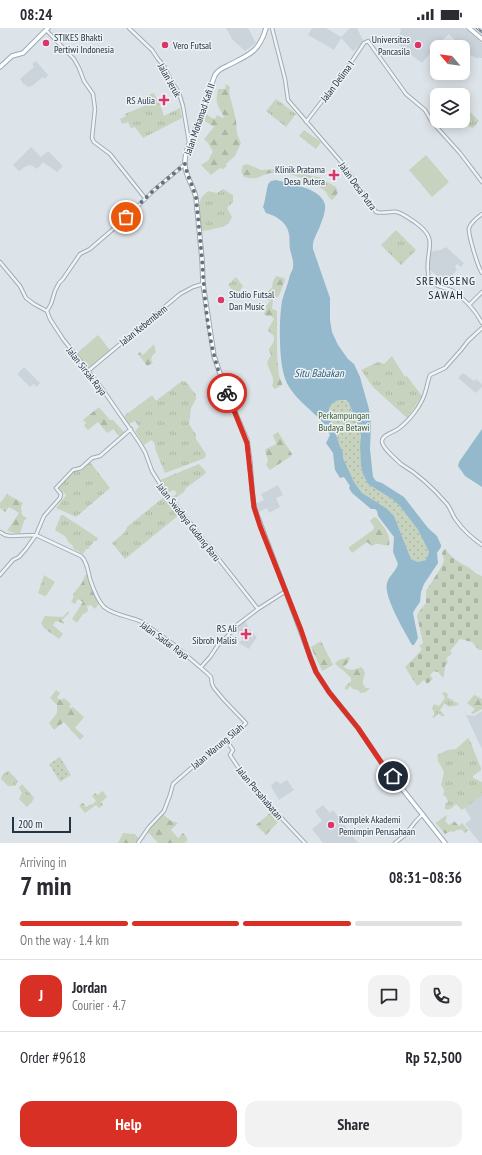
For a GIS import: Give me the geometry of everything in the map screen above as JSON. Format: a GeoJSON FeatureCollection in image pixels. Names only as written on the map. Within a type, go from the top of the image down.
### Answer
{"type":"FeatureCollection","features":[{"type":"Feature","properties":{"kind":"main road","name":"Jalan Mohamad Kafi II"},"geometry":{"type":"LineString","coordinates":[[266,28],[264,36],[254,51],[217,71],[202,113],[189,143],[185,164],[196,198],[203,284],[214,356],[247,443],[254,507],[316,672],[329,692],[358,728],[381,762],[445,843]]}},
{"type":"Feature","properties":{"kind":"main road"},"geometry":{"type":"LineString","coordinates":[[469,28],[482,39]]}},
{"type":"Feature","properties":{"kind":"main road"},"geometry":{"type":"LineString","coordinates":[[0,67],[12,56],[23,53],[47,29]]}},
{"type":"Feature","properties":{"kind":"street","name":"Jalan Jeruk"},"geometry":{"type":"LineString","coordinates":[[129,28],[152,50],[164,66],[179,93],[183,106],[189,143]]}},
{"type":"Feature","properties":{"kind":"street","name":"Jalan Desa Putra"},"geometry":{"type":"LineString","coordinates":[[272,28],[288,100],[343,164],[376,212],[380,214],[397,212],[424,229],[430,238],[431,244],[427,263],[430,281],[438,286],[452,291],[469,305]]}},
{"type":"Feature","properties":{"kind":"street"},"geometry":{"type":"LineString","coordinates":[[47,29],[74,60],[84,81],[93,94],[95,109],[92,138],[94,142],[110,154],[145,198]]}},
{"type":"Feature","properties":{"kind":"street","name":"Jalan Delima I"},"geometry":{"type":"LineString","coordinates":[[306,122],[348,67],[364,43],[368,41],[406,94],[425,110],[432,122],[460,153],[482,182]]}},
{"type":"Feature","properties":{"kind":"street"},"geometry":{"type":"LineString","coordinates":[[0,262],[20,286],[26,298],[47,311],[59,283],[78,256],[124,220],[145,198],[185,164]]}},
{"type":"Feature","properties":{"kind":"street"},"geometry":{"type":"LineString","coordinates":[[482,214],[472,223],[469,230],[478,264],[482,273]]}},
{"type":"Feature","properties":{"kind":"street","name":"Jalan Kebembem"},"geometry":{"type":"LineString","coordinates":[[88,371],[180,294],[203,284]]}},
{"type":"Feature","properties":{"kind":"street"},"geometry":{"type":"LineString","coordinates":[[482,292],[469,305],[482,322]]}},
{"type":"Feature","properties":{"kind":"street","name":"Jalan Sirsak Raya"},"geometry":{"type":"LineString","coordinates":[[47,311],[58,333],[131,429]]}},
{"type":"Feature","properties":{"kind":"street"},"geometry":{"type":"LineString","coordinates":[[482,328],[468,341],[462,350],[445,368],[430,375],[425,393],[416,409],[405,423],[398,429],[385,436],[382,441],[383,445],[397,461],[413,472],[444,500],[451,510],[455,520],[482,545]]}},
{"type":"Feature","properties":{"kind":"street"},"geometry":{"type":"LineString","coordinates":[[0,574],[13,560],[19,557],[36,535],[44,516],[60,498],[61,494],[56,489],[57,486],[73,470],[81,468],[92,458],[100,456],[131,429]]}},
{"type":"Feature","properties":{"kind":"street","name":"Jalan Swadaya Gudang Baru"},"geometry":{"type":"LineString","coordinates":[[131,429],[144,449],[152,471],[162,487],[258,609]]}},
{"type":"Feature","properties":{"kind":"street","name":"Jalan Sadar Raya"},"geometry":{"type":"LineString","coordinates":[[0,532],[10,536],[36,535],[84,558],[92,584],[100,602],[107,609],[142,622],[201,667]]}},
{"type":"Feature","properties":{"kind":"street"},"geometry":{"type":"LineString","coordinates":[[201,667],[218,645],[237,625],[286,591]]}},
{"type":"Feature","properties":{"kind":"street","name":"Jalan Warung Silah"},"geometry":{"type":"LineString","coordinates":[[138,843],[149,827],[162,813],[166,806],[173,784],[246,722],[224,700],[212,684],[211,677],[201,667]]}},
{"type":"Feature","properties":{"kind":"street","name":"Jalan Persahabatan"},"geometry":{"type":"LineString","coordinates":[[226,740],[233,750],[230,755],[242,773],[305,843]]}},
{"type":"Feature","properties":{"kind":"street"},"geometry":{"type":"LineString","coordinates":[[395,843],[405,835],[423,814]]}},
{"type":"Feature","properties":{"kind":"shaded area"},"geometry":{"type":"Polygon","coordinates":[[[226,28],[248,28],[256,43],[245,51],[232,39],[226,28]]]}},
{"type":"Feature","properties":{"kind":"shaded area"},"geometry":{"type":"Polygon","coordinates":[[[312,28],[326,28],[341,37],[350,28],[357,28],[364,42],[353,51],[341,38],[334,50],[308,35],[312,28]]]}},
{"type":"Feature","properties":{"kind":"shaded area","name":"Universitas Pancasila"},"geometry":{"type":"Polygon","coordinates":[[[400,28],[464,28],[482,43],[482,58],[476,58],[470,55],[470,40],[455,40],[449,34],[442,40],[430,40],[430,54],[422,63],[396,43],[401,30],[400,28]]]}},
{"type":"Feature","properties":{"kind":"shaded area"},"geometry":{"type":"Polygon","coordinates":[[[36,61],[48,75],[45,79],[43,77],[32,86],[27,87],[20,79],[34,67],[32,64],[36,61]]]}},
{"type":"Feature","properties":{"kind":"shaded area"},"geometry":{"type":"Polygon","coordinates":[[[31,147],[41,157],[48,151],[63,166],[57,172],[43,162],[37,169],[31,165],[26,166],[19,171],[13,165],[31,147]]]}},
{"type":"Feature","properties":{"kind":"shaded area"},"geometry":{"type":"Polygon","coordinates":[[[446,247],[464,263],[461,267],[457,264],[455,267],[457,270],[445,283],[427,267],[430,252],[439,251],[446,247]]]}},
{"type":"Feature","properties":{"kind":"shaded area"},"geometry":{"type":"Polygon","coordinates":[[[24,367],[40,383],[37,387],[34,384],[30,387],[17,374],[24,367]]]}},
{"type":"Feature","properties":{"kind":"shaded area"},"geometry":{"type":"Polygon","coordinates":[[[463,373],[474,381],[476,379],[482,384],[482,387],[476,393],[458,378],[463,373]]]}},
{"type":"Feature","properties":{"kind":"shaded area"},"geometry":{"type":"Polygon","coordinates":[[[278,485],[283,495],[276,498],[280,507],[269,513],[267,508],[259,512],[255,504],[264,500],[261,494],[278,485]]]}},
{"type":"Feature","properties":{"kind":"shaded area","name":"RS Ali Sibroh Malisi"},"geometry":{"type":"Polygon","coordinates":[[[245,621],[257,637],[249,649],[239,643],[243,639],[234,629],[245,621]]]}},
{"type":"Feature","properties":{"kind":"shaded area"},"geometry":{"type":"Polygon","coordinates":[[[482,711],[482,749],[466,715],[474,716],[482,711]]]}},
{"type":"Feature","properties":{"kind":"shaded area"},"geometry":{"type":"Polygon","coordinates":[[[287,780],[294,790],[279,800],[271,785],[277,781],[280,784],[287,780]]]}},
{"type":"Feature","properties":{"kind":"shaded area"},"geometry":{"type":"Polygon","coordinates":[[[482,794],[482,843],[480,843],[465,824],[471,819],[464,807],[482,794]]]}},
{"type":"Feature","properties":{"kind":"shaded area","name":"Komplek Akademi Pemimpin Perusahaan"},"geometry":{"type":"Polygon","coordinates":[[[323,805],[330,813],[333,810],[358,843],[323,843],[312,829],[322,821],[315,811],[323,805]]]}},
{"type":"Feature","properties":{"kind":"green space"},"geometry":{"type":"Polygon","coordinates":[[[226,84],[230,87],[229,92],[236,120],[237,134],[241,143],[235,156],[226,164],[227,166],[223,169],[220,168],[211,175],[201,165],[209,160],[213,152],[204,139],[214,127],[202,119],[206,114],[215,119],[217,115],[223,118],[224,117],[218,106],[217,98],[218,89],[225,89],[226,84]]]}},
{"type":"Feature","properties":{"kind":"green space"},"geometry":{"type":"Polygon","coordinates":[[[154,93],[164,116],[180,108],[182,118],[143,138],[135,127],[131,128],[128,122],[122,124],[120,119],[126,116],[125,114],[144,106],[142,98],[154,93]]]}},
{"type":"Feature","properties":{"kind":"green space"},"geometry":{"type":"Polygon","coordinates":[[[276,99],[296,114],[286,127],[266,111],[276,99]]]}},
{"type":"Feature","properties":{"kind":"green space"},"geometry":{"type":"Polygon","coordinates":[[[470,112],[479,121],[473,128],[470,127],[470,112]]]}},
{"type":"Feature","properties":{"kind":"green space"},"geometry":{"type":"Polygon","coordinates":[[[304,130],[321,142],[316,149],[299,136],[304,130]]]}},
{"type":"Feature","properties":{"kind":"green space"},"geometry":{"type":"Polygon","coordinates":[[[426,155],[449,182],[432,197],[409,170],[426,155]]]}},
{"type":"Feature","properties":{"kind":"green space"},"geometry":{"type":"Polygon","coordinates":[[[247,164],[261,170],[296,168],[311,176],[319,177],[336,187],[338,192],[332,200],[325,191],[313,183],[300,177],[285,173],[271,173],[253,178],[244,177],[242,168],[243,165],[247,164]]]}},
{"type":"Feature","properties":{"kind":"green space"},"geometry":{"type":"Polygon","coordinates":[[[223,189],[233,195],[233,202],[227,208],[232,217],[229,223],[223,227],[202,231],[199,205],[203,196],[208,191],[217,193],[223,189]]]}},
{"type":"Feature","properties":{"kind":"green space"},"geometry":{"type":"Polygon","coordinates":[[[396,230],[416,250],[401,265],[381,245],[396,230]]]}},
{"type":"Feature","properties":{"kind":"green space"},"geometry":{"type":"Polygon","coordinates":[[[276,276],[284,278],[285,280],[279,296],[273,300],[272,309],[277,311],[277,354],[279,376],[282,383],[282,385],[275,389],[272,386],[273,379],[267,362],[271,355],[269,349],[273,344],[274,339],[268,329],[274,319],[271,316],[266,316],[264,314],[266,306],[270,301],[265,298],[265,296],[272,287],[276,276]]]}},
{"type":"Feature","properties":{"kind":"green space"},"geometry":{"type":"Polygon","coordinates":[[[236,277],[243,286],[235,299],[230,294],[232,290],[228,285],[236,277]]]}},
{"type":"Feature","properties":{"kind":"green space"},"geometry":{"type":"Polygon","coordinates":[[[98,335],[110,350],[88,368],[76,354],[98,335]]]}},
{"type":"Feature","properties":{"kind":"green space"},"geometry":{"type":"Polygon","coordinates":[[[154,344],[156,352],[152,356],[151,360],[153,363],[147,366],[138,354],[140,351],[143,355],[154,344]]]}},
{"type":"Feature","properties":{"kind":"green space"},"geometry":{"type":"Polygon","coordinates":[[[392,356],[405,377],[407,376],[422,396],[407,418],[373,387],[361,370],[378,362],[384,364],[392,356]]]}},
{"type":"Feature","properties":{"kind":"green space"},"geometry":{"type":"Polygon","coordinates":[[[182,381],[186,382],[196,395],[196,399],[191,408],[189,424],[196,435],[196,439],[206,454],[205,458],[165,473],[154,442],[151,440],[144,445],[135,431],[139,427],[135,421],[129,424],[124,416],[151,396],[157,400],[182,381]]]}},
{"type":"Feature","properties":{"kind":"green space","name":"Perkampungan Budaya Betawi"},"geometry":{"type":"Polygon","coordinates":[[[339,400],[348,402],[357,419],[361,434],[361,463],[368,484],[392,499],[400,506],[418,530],[429,552],[426,560],[418,562],[411,559],[394,516],[382,505],[368,498],[362,493],[354,482],[343,458],[329,414],[330,406],[339,400]]]}},
{"type":"Feature","properties":{"kind":"green space"},"geometry":{"type":"Polygon","coordinates":[[[99,407],[110,420],[113,420],[124,432],[119,436],[114,429],[107,433],[98,422],[88,430],[84,426],[86,423],[83,420],[99,407]]]}},
{"type":"Feature","properties":{"kind":"green space"},"geometry":{"type":"Polygon","coordinates":[[[278,432],[292,454],[270,470],[266,465],[268,460],[265,451],[276,444],[273,435],[278,432]]]}},
{"type":"Feature","properties":{"kind":"green space"},"geometry":{"type":"Polygon","coordinates":[[[90,462],[110,488],[76,517],[56,508],[66,495],[58,487],[72,471],[81,471],[90,462]]]}},
{"type":"Feature","properties":{"kind":"green space"},"geometry":{"type":"Polygon","coordinates":[[[199,464],[206,472],[205,474],[174,499],[173,497],[177,493],[174,490],[169,492],[160,480],[199,464]]]}},
{"type":"Feature","properties":{"kind":"green space"},"geometry":{"type":"Polygon","coordinates":[[[7,494],[23,503],[21,507],[22,515],[27,518],[24,521],[20,534],[7,531],[19,513],[9,507],[5,512],[0,508],[0,503],[7,494]]]}},
{"type":"Feature","properties":{"kind":"green space"},"geometry":{"type":"Polygon","coordinates":[[[165,496],[168,497],[180,512],[179,515],[125,559],[112,543],[125,532],[127,527],[165,496]]]}},
{"type":"Feature","properties":{"kind":"green space"},"geometry":{"type":"Polygon","coordinates":[[[61,515],[98,538],[97,541],[94,541],[83,554],[74,549],[65,536],[55,530],[61,515]]]}},
{"type":"Feature","properties":{"kind":"green space"},"geometry":{"type":"Polygon","coordinates":[[[374,517],[377,518],[386,530],[389,537],[389,545],[377,544],[372,546],[367,542],[352,553],[349,547],[373,530],[374,527],[370,521],[374,517]]]}},
{"type":"Feature","properties":{"kind":"green space"},"geometry":{"type":"Polygon","coordinates":[[[445,548],[455,559],[482,576],[482,650],[479,650],[472,642],[460,639],[450,651],[452,653],[446,659],[448,662],[445,666],[443,678],[438,672],[434,671],[430,675],[433,679],[427,684],[424,680],[417,686],[405,667],[422,649],[419,646],[423,643],[417,616],[426,603],[426,591],[442,566],[444,560],[442,553],[445,548]]]}},
{"type":"Feature","properties":{"kind":"green space"},"geometry":{"type":"Polygon","coordinates":[[[88,574],[99,604],[95,609],[91,605],[87,606],[87,612],[83,614],[77,623],[72,619],[83,602],[78,599],[75,604],[71,602],[74,596],[73,594],[82,583],[85,575],[88,574]]]}},
{"type":"Feature","properties":{"kind":"green space"},"geometry":{"type":"Polygon","coordinates":[[[44,575],[55,582],[46,596],[38,593],[44,575]]]}},
{"type":"Feature","properties":{"kind":"green space"},"geometry":{"type":"Polygon","coordinates":[[[68,611],[69,613],[62,620],[64,624],[58,621],[53,625],[63,634],[59,639],[44,628],[41,623],[45,616],[63,617],[68,611]]]}},
{"type":"Feature","properties":{"kind":"green space"},"geometry":{"type":"Polygon","coordinates":[[[321,641],[333,665],[322,671],[311,647],[321,641]]]}},
{"type":"Feature","properties":{"kind":"green space"},"geometry":{"type":"Polygon","coordinates":[[[350,657],[349,661],[344,667],[352,670],[361,667],[364,670],[365,674],[363,685],[366,688],[370,688],[366,692],[360,693],[358,690],[353,689],[350,686],[347,690],[345,689],[351,681],[351,678],[335,664],[339,660],[350,657]]]}},
{"type":"Feature","properties":{"kind":"green space"},"geometry":{"type":"Polygon","coordinates":[[[56,690],[60,693],[57,698],[61,700],[64,698],[71,704],[69,707],[73,707],[84,717],[75,728],[84,736],[80,740],[64,722],[54,730],[49,723],[57,713],[57,705],[50,698],[56,690]]]}},
{"type":"Feature","properties":{"kind":"green space"},"geometry":{"type":"Polygon","coordinates":[[[442,693],[447,693],[447,697],[459,704],[449,707],[445,703],[440,710],[445,716],[441,716],[439,713],[434,718],[432,717],[435,714],[432,708],[434,704],[439,706],[445,698],[442,693]]]}},
{"type":"Feature","properties":{"kind":"green space"},"geometry":{"type":"Polygon","coordinates":[[[474,695],[482,699],[482,709],[473,714],[471,713],[475,709],[467,703],[474,695]]]}},
{"type":"Feature","properties":{"kind":"green space"},"geometry":{"type":"Polygon","coordinates":[[[468,738],[481,768],[481,770],[473,776],[473,778],[482,782],[482,795],[462,810],[456,804],[450,809],[445,809],[445,805],[448,801],[443,795],[444,790],[441,785],[444,772],[438,761],[437,755],[447,750],[456,749],[468,738]]]}},
{"type":"Feature","properties":{"kind":"green space"},"geometry":{"type":"Polygon","coordinates":[[[60,757],[71,775],[60,782],[49,764],[60,757]]]}},
{"type":"Feature","properties":{"kind":"green space"},"geometry":{"type":"Polygon","coordinates":[[[9,771],[18,781],[15,786],[8,786],[1,779],[6,772],[9,771]]]}},
{"type":"Feature","properties":{"kind":"green space"},"geometry":{"type":"Polygon","coordinates":[[[22,784],[34,798],[27,807],[19,799],[22,793],[19,788],[22,784]]]}},
{"type":"Feature","properties":{"kind":"green space"},"geometry":{"type":"Polygon","coordinates":[[[103,791],[107,797],[101,802],[103,805],[99,808],[96,805],[85,813],[79,806],[83,803],[86,807],[91,804],[92,805],[96,801],[92,796],[103,791]]]}},
{"type":"Feature","properties":{"kind":"green space"},"geometry":{"type":"Polygon","coordinates":[[[270,813],[279,821],[266,835],[256,825],[270,813]]]}},
{"type":"Feature","properties":{"kind":"green space"},"geometry":{"type":"Polygon","coordinates":[[[163,814],[171,821],[178,823],[171,830],[178,838],[183,833],[188,840],[185,843],[158,843],[147,831],[163,814]]]}},
{"type":"Feature","properties":{"kind":"green space"},"geometry":{"type":"Polygon","coordinates":[[[446,815],[447,818],[445,821],[449,825],[454,821],[459,826],[462,823],[468,830],[465,833],[461,829],[445,834],[436,823],[446,815]]]}},
{"type":"Feature","properties":{"kind":"green space"},"geometry":{"type":"Polygon","coordinates":[[[123,833],[134,834],[139,838],[136,843],[118,843],[123,833]]]}},
{"type":"Feature","properties":{"kind":"water","name":"Situ Babakan"},"geometry":{"type":"Polygon","coordinates":[[[276,180],[297,185],[318,194],[323,199],[325,205],[324,213],[314,240],[313,249],[330,298],[330,320],[332,332],[338,345],[348,359],[354,364],[360,377],[369,409],[371,426],[370,449],[373,477],[376,481],[382,483],[404,497],[428,528],[437,536],[441,545],[437,553],[438,563],[424,584],[420,602],[413,613],[418,638],[414,645],[412,645],[395,614],[388,596],[387,583],[398,564],[393,552],[394,537],[378,516],[377,511],[375,509],[371,509],[352,493],[349,488],[350,486],[344,477],[340,478],[335,470],[333,453],[326,443],[330,435],[325,425],[300,401],[285,380],[281,355],[280,317],[282,301],[293,269],[293,262],[289,234],[286,226],[274,216],[266,213],[263,207],[268,184],[271,181],[276,180]],[[339,400],[330,406],[329,414],[343,453],[343,458],[354,482],[362,493],[386,508],[394,516],[411,559],[418,562],[426,560],[429,552],[418,530],[400,506],[392,499],[368,484],[363,474],[360,446],[361,436],[349,403],[346,400],[339,400]]]}},
{"type":"Feature","properties":{"kind":"water"},"geometry":{"type":"Polygon","coordinates":[[[482,429],[482,487],[465,476],[458,466],[459,462],[482,429]]]}},
{"type":"Feature","properties":{"kind":"railway"},"geometry":{"type":"LineString","coordinates":[[477,28],[482,32]]}},
{"type":"Feature","properties":{"kind":"way so far"},"geometry":{"type":"LineString","coordinates":[[126,217],[145,198],[185,164],[196,198],[203,284],[214,356],[227,393]]}},
{"type":"Feature","properties":{"kind":"place","name":"STIKES Bhakti Pertiwi Indonesia"},"geometry":{"type":"Point","coordinates":[46,43]}},
{"type":"Feature","properties":{"kind":"place","name":"Vero Futsal"},"geometry":{"type":"Point","coordinates":[165,45]}},
{"type":"Feature","properties":{"kind":"place","name":"Universitas Pancasila"},"geometry":{"type":"Point","coordinates":[418,45]}},
{"type":"Feature","properties":{"kind":"place","name":"RS Aulia"},"geometry":{"type":"Point","coordinates":[164,100]}},
{"type":"Feature","properties":{"kind":"place","name":"Klinik Pratama Desa Putera"},"geometry":{"type":"Point","coordinates":[334,175]}},
{"type":"Feature","properties":{"kind":"place","name":"Studio Futsal Dan Music"},"geometry":{"type":"Point","coordinates":[221,300]}},
{"type":"Feature","properties":{"kind":"place","name":"RS Ali Sibroh Malisi"},"geometry":{"type":"Point","coordinates":[246,634]}},
{"type":"Feature","properties":{"kind":"place","name":"Komplek Akademi Pemimpin Perusahaan"},"geometry":{"type":"Point","coordinates":[331,825]}},
{"type":"Feature","properties":{"kind":"district","name":"SRENGSENG SAWAH"},"geometry":{"type":"Point","coordinates":[446,288]}},
{"type":"Feature","properties":{"kind":"route"},"geometry":{"type":"LineString","coordinates":[[227,393],[247,443],[254,507],[260,526],[278,568],[316,672],[329,692],[358,728],[381,762],[393,776]]}}]}
